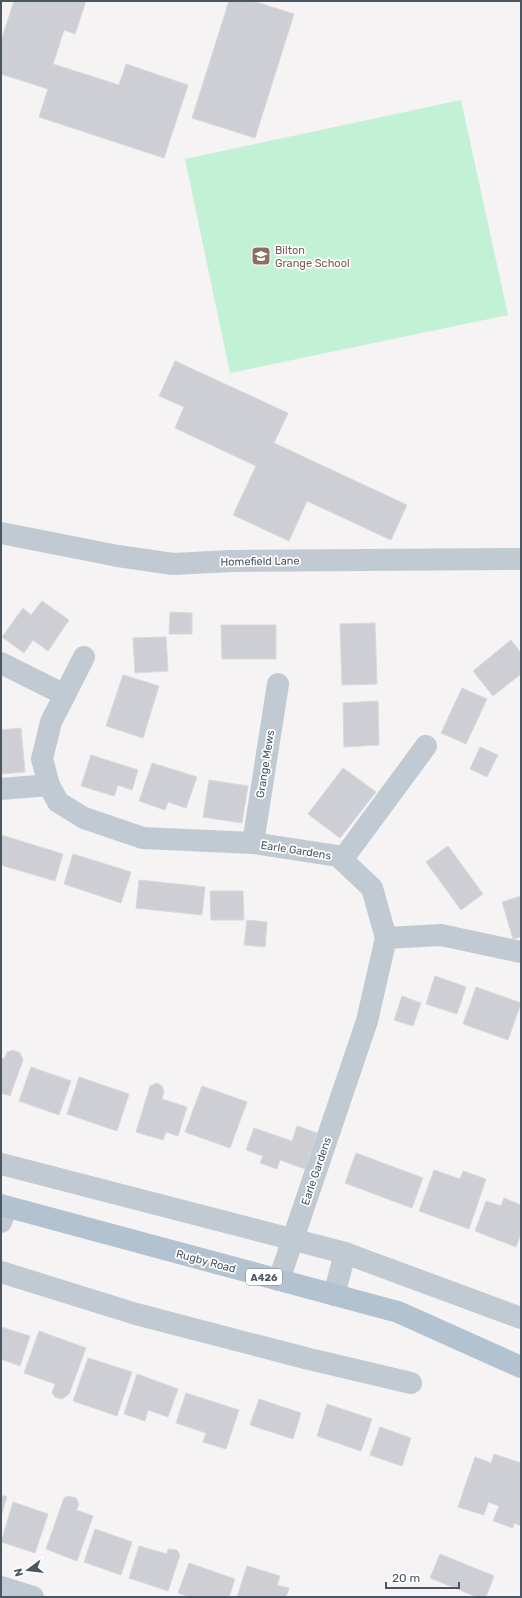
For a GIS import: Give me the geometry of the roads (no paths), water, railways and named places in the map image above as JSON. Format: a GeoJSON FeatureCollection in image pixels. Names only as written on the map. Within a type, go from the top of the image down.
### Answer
{"type":"FeatureCollection","features":[{"type":"Feature","properties":{"kind":"main road","name":"Rugby Road"},"geometry":{"type":"LineString","coordinates":[[3,1212],[279,1280],[398,1312],[521,1367]]}},
{"type":"Feature","properties":{"kind":"street","name":"Homefield Lane"},"geometry":{"type":"LineString","coordinates":[[1,533],[118,556],[172,564],[231,560],[521,559]]}},
{"type":"Feature","properties":{"kind":"street","name":"Earle Gardens"},"geometry":{"type":"LineString","coordinates":[[84,657],[51,722],[42,759],[49,785],[58,802],[84,818],[143,838],[253,843],[338,856],[372,888],[386,938],[367,1021],[279,1280]]}},
{"type":"Feature","properties":{"kind":"street"},"geometry":{"type":"LineString","coordinates":[[1,662],[65,695]]}},
{"type":"Feature","properties":{"kind":"street","name":"Grange Mews"},"geometry":{"type":"LineString","coordinates":[[253,843],[278,684]]}},
{"type":"Feature","properties":{"kind":"street"},"geometry":{"type":"LineString","coordinates":[[342,860],[426,746]]}},
{"type":"Feature","properties":{"kind":"street"},"geometry":{"type":"LineString","coordinates":[[1,789],[49,785]]}},
{"type":"Feature","properties":{"kind":"street"},"geometry":{"type":"LineString","coordinates":[[386,938],[441,935],[521,952]]}},
{"type":"Feature","properties":{"kind":"street"},"geometry":{"type":"LineString","coordinates":[[1,1164],[345,1253],[521,1318]]}},
{"type":"Feature","properties":{"kind":"street"},"geometry":{"type":"LineString","coordinates":[[334,1295],[345,1253]]}},
{"type":"Feature","properties":{"kind":"street"},"geometry":{"type":"LineString","coordinates":[[1,1272],[136,1314],[305,1358],[411,1383]]}},
{"type":"Feature","properties":{"kind":"street"},"geometry":{"type":"LineString","coordinates":[[1,1586],[33,1597]]}},
{"type":"Feature","properties":{"kind":"place","name":"Bilton Grange School"},"geometry":{"type":"Point","coordinates":[261,256]}}]}
